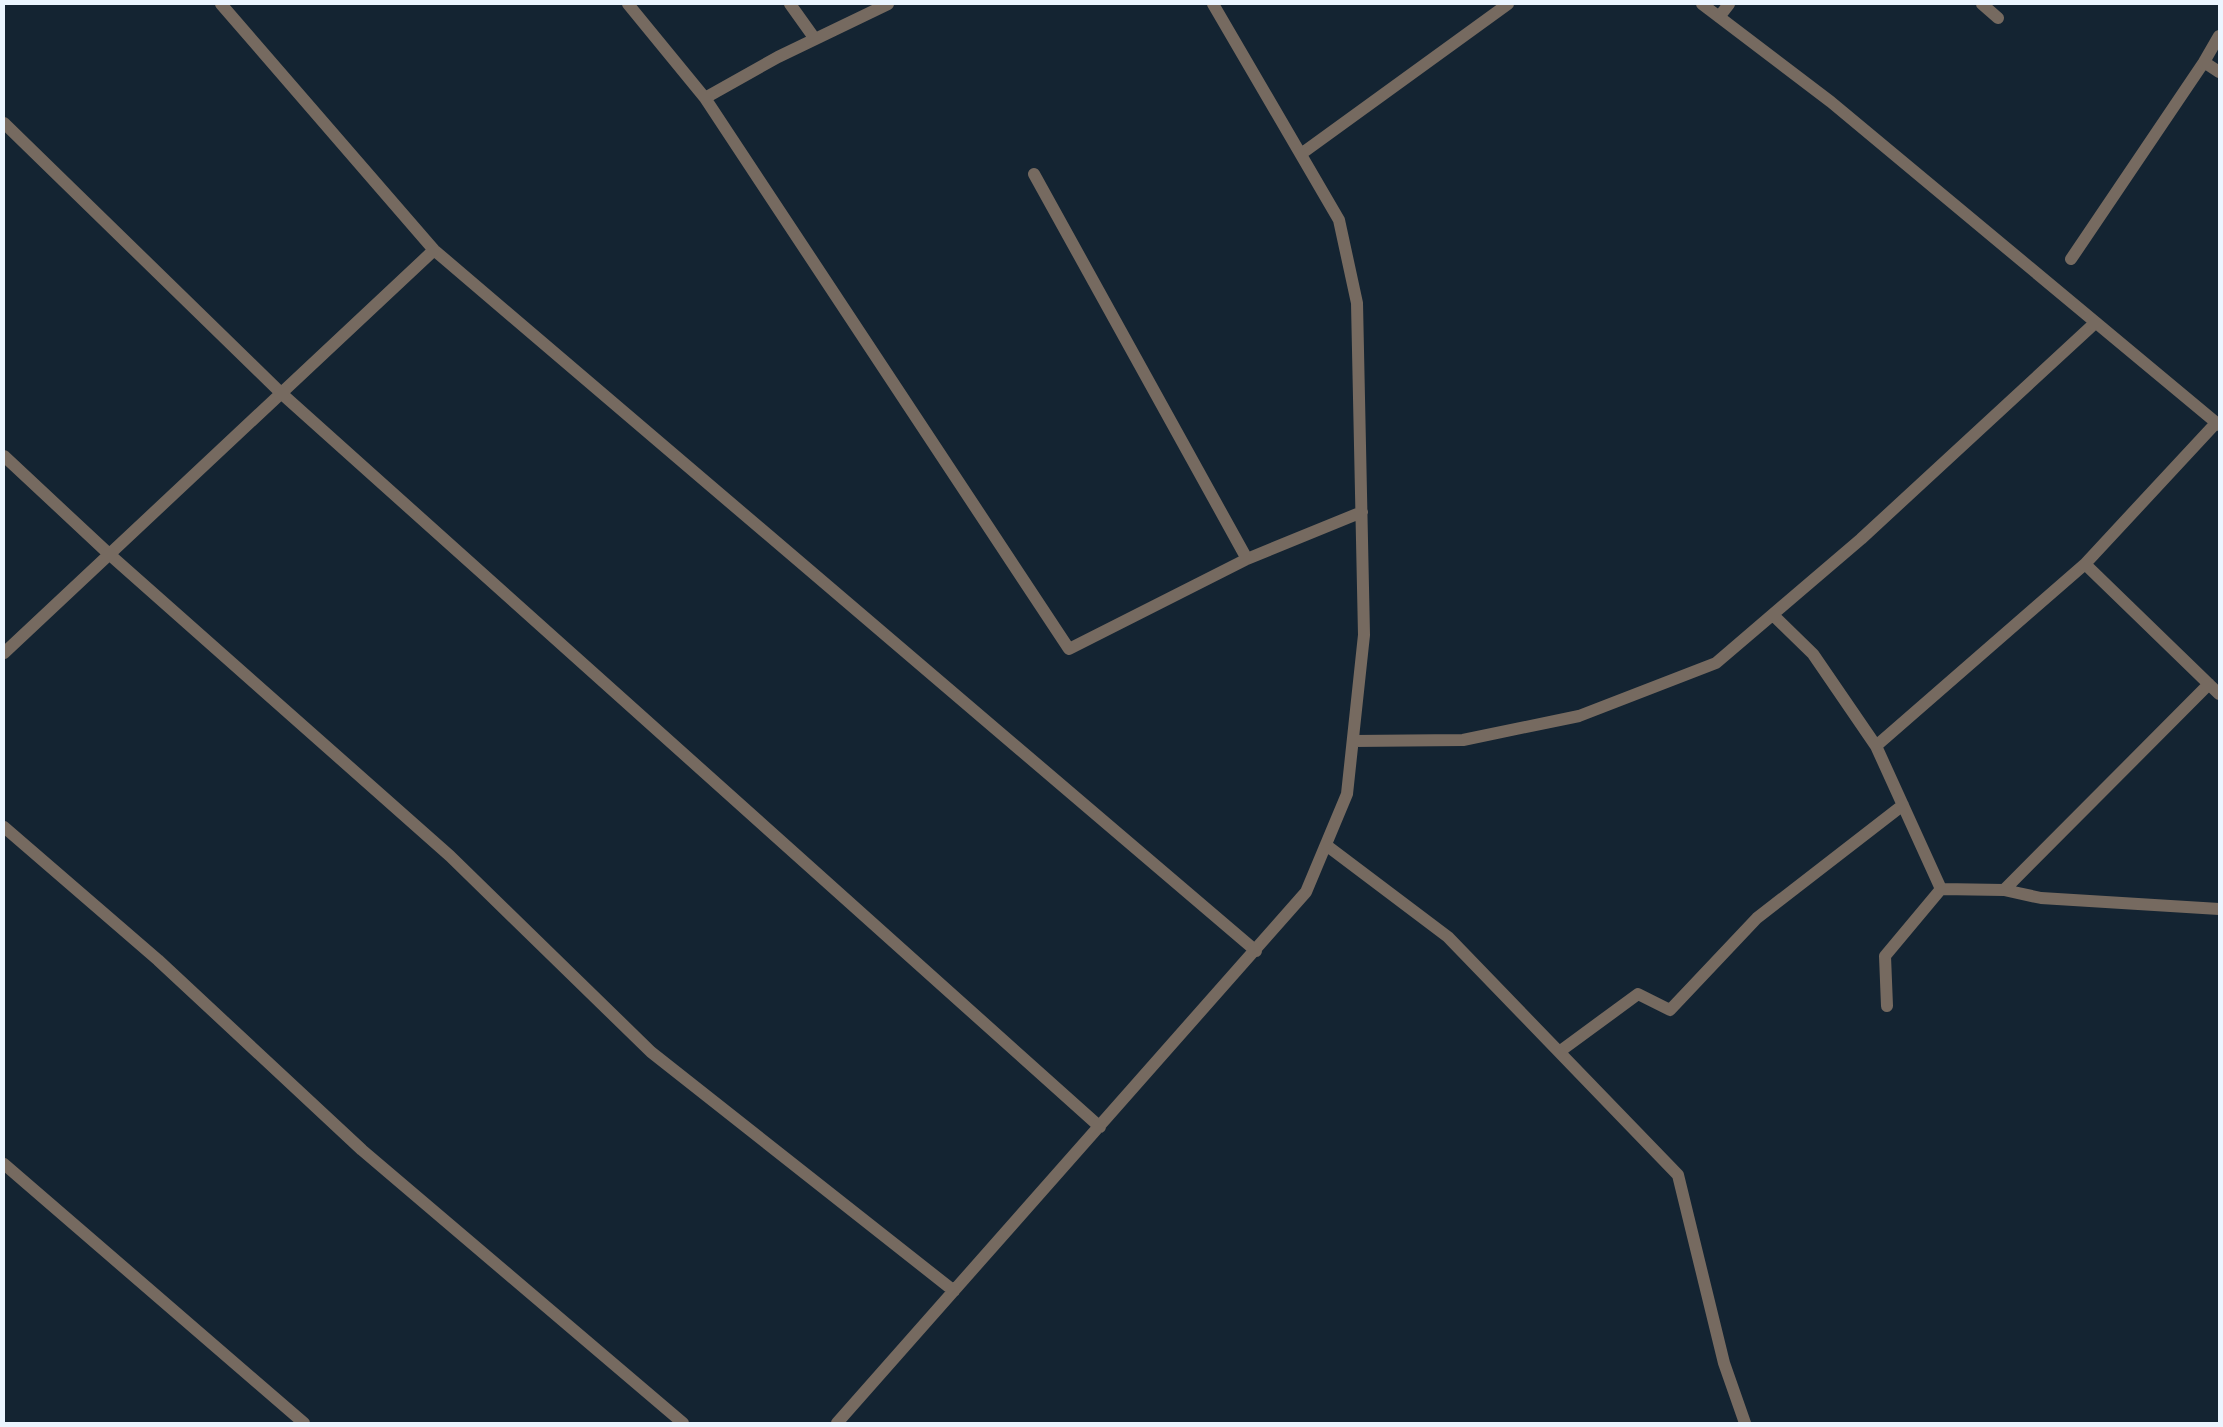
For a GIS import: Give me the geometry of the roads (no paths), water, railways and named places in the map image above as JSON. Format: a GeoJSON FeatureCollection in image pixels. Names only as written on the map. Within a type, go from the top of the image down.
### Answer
{"type":"FeatureCollection","features":[{"type":"Feature","properties":{"kind":"street"},"geometry":{"type":"LineString","coordinates":[[221,4],[434,250],[1256,951]]}},
{"type":"Feature","properties":{"kind":"street"},"geometry":{"type":"LineString","coordinates":[[628,4],[705,98],[1069,649],[1246,559],[1362,512]]}},
{"type":"Feature","properties":{"kind":"street"},"geometry":{"type":"LineString","coordinates":[[790,4],[815,39]]}},
{"type":"Feature","properties":{"kind":"street"},"geometry":{"type":"LineString","coordinates":[[705,98],[778,57],[888,4]]}},
{"type":"Feature","properties":{"kind":"street"},"geometry":{"type":"LineString","coordinates":[[837,1423],[1256,951],[1306,892],[1347,794],[1364,635],[1358,303],[1339,220],[1213,4]]}},
{"type":"Feature","properties":{"kind":"street"},"geometry":{"type":"LineString","coordinates":[[1301,154],[1508,4]]}},
{"type":"Feature","properties":{"kind":"street"},"geometry":{"type":"LineString","coordinates":[[1702,4],[1831,102],[2218,424],[2085,564],[1876,746]]}},
{"type":"Feature","properties":{"kind":"street"},"geometry":{"type":"LineString","coordinates":[[1719,17],[1729,4]]}},
{"type":"Feature","properties":{"kind":"street"},"geometry":{"type":"LineString","coordinates":[[1982,4],[1998,18]]}},
{"type":"Feature","properties":{"kind":"street"},"geometry":{"type":"LineString","coordinates":[[2071,259],[2204,62],[2219,36]]}},
{"type":"Feature","properties":{"kind":"street"},"geometry":{"type":"LineString","coordinates":[[2204,62],[2219,72]]}},
{"type":"Feature","properties":{"kind":"street"},"geometry":{"type":"LineString","coordinates":[[4,123],[281,394],[1100,1127]]}},
{"type":"Feature","properties":{"kind":"street"},"geometry":{"type":"LineString","coordinates":[[1034,174],[1246,559]]}},
{"type":"Feature","properties":{"kind":"street"},"geometry":{"type":"LineString","coordinates":[[4,653],[434,250]]}},
{"type":"Feature","properties":{"kind":"street"},"geometry":{"type":"LineString","coordinates":[[1353,741],[1463,740],[1579,716],[1716,663],[1861,539],[2095,322]]}},
{"type":"Feature","properties":{"kind":"street"},"geometry":{"type":"LineString","coordinates":[[4,456],[109,554],[450,856],[651,1052],[954,1291]]}},
{"type":"Feature","properties":{"kind":"street"},"geometry":{"type":"LineString","coordinates":[[2085,564],[2219,694]]}},
{"type":"Feature","properties":{"kind":"street"},"geometry":{"type":"LineString","coordinates":[[1772,615],[1812,654],[1876,746],[1941,889]]}},
{"type":"Feature","properties":{"kind":"street"},"geometry":{"type":"LineString","coordinates":[[2004,890],[2209,684]]}},
{"type":"Feature","properties":{"kind":"street"},"geometry":{"type":"LineString","coordinates":[[1559,1052],[1638,994],[1670,1010],[1756,918],[1903,805]]}},
{"type":"Feature","properties":{"kind":"street"},"geometry":{"type":"LineString","coordinates":[[4,827],[158,960],[362,1150],[684,1423]]}},
{"type":"Feature","properties":{"kind":"street"},"geometry":{"type":"LineString","coordinates":[[1326,845],[1448,937],[1678,1175],[1724,1363],[1745,1423]]}},
{"type":"Feature","properties":{"kind":"street"},"geometry":{"type":"LineString","coordinates":[[1941,889],[2004,890],[2041,898],[2219,909]]}},
{"type":"Feature","properties":{"kind":"street"},"geometry":{"type":"LineString","coordinates":[[1887,1006],[1885,956],[1941,889]]}},
{"type":"Feature","properties":{"kind":"street"},"geometry":{"type":"LineString","coordinates":[[4,1164],[304,1423]]}}]}
